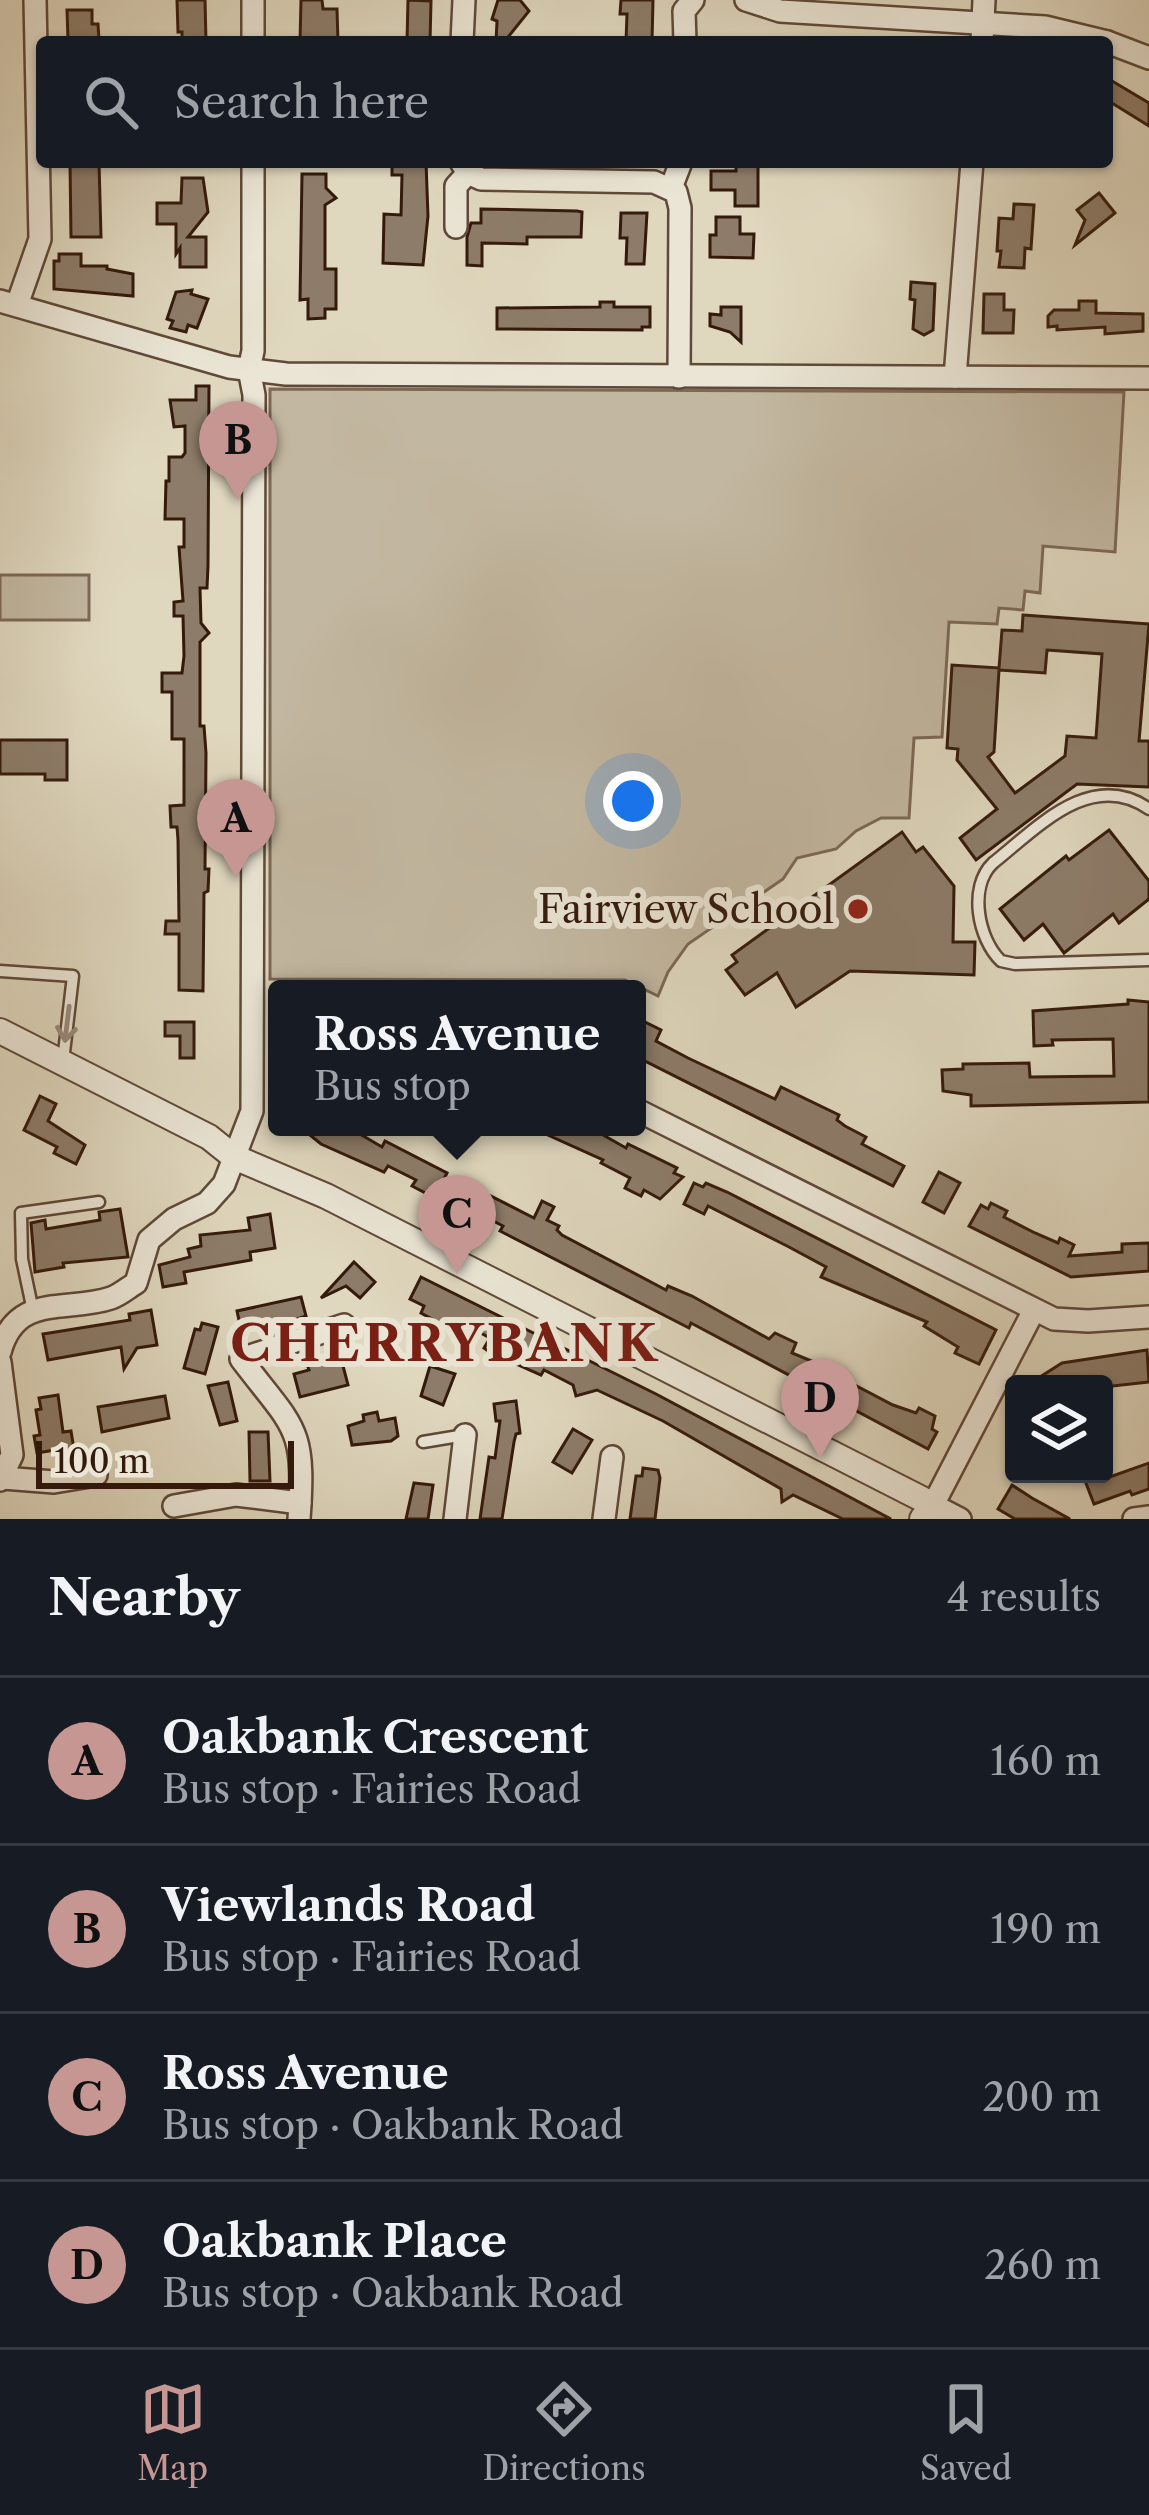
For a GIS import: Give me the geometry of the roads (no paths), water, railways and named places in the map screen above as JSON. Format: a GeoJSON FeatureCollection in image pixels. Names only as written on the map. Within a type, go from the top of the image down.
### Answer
{"type":"FeatureCollection","features":[{"type":"Feature","properties":{"kind":"street"},"geometry":{"type":"LineString","coordinates":[[35,0],[36,48]]}},
{"type":"Feature","properties":{"kind":"street"},"geometry":{"type":"LineString","coordinates":[[253,0],[253,36]]}},
{"type":"Feature","properties":{"kind":"street"},"geometry":{"type":"LineString","coordinates":[[462,36],[464,0]]}},
{"type":"Feature","properties":{"kind":"street"},"geometry":{"type":"LineString","coordinates":[[685,36],[683,11],[694,0]]}},
{"type":"Feature","properties":{"kind":"street"},"geometry":{"type":"LineString","coordinates":[[746,0],[780,11],[982,33],[1045,27],[1082,36]]}},
{"type":"Feature","properties":{"kind":"street"},"geometry":{"type":"LineString","coordinates":[[982,33],[984,0]]}},
{"type":"Feature","properties":{"kind":"street"},"geometry":{"type":"LineString","coordinates":[[1113,44],[1149,58]]}},
{"type":"Feature","properties":{"kind":"street"},"geometry":{"type":"LineString","coordinates":[[39,168],[40,239],[8,303],[178,354],[249,369],[286,374],[1149,378]]}},
{"type":"Feature","properties":{"kind":"street"},"geometry":{"type":"LineString","coordinates":[[96,1475],[54,1482],[2,1479],[12,1455],[1,1350],[13,1322],[33,1311],[112,1298],[136,1283],[149,1240],[207,1203],[224,1184],[252,1111],[254,395],[249,369],[254,168]]}},
{"type":"Feature","properties":{"kind":"street"},"geometry":{"type":"LineString","coordinates":[[456,227],[456,186],[464,168],[481,178],[654,182],[671,188],[679,197],[680,208],[680,377]]}},
{"type":"Feature","properties":{"kind":"street"},"geometry":{"type":"LineString","coordinates":[[671,188],[678,168]]}},
{"type":"Feature","properties":{"kind":"street"},"geometry":{"type":"LineString","coordinates":[[955,377],[972,168]]}},
{"type":"Feature","properties":{"kind":"street"},"geometry":{"type":"LineString","coordinates":[[251,999],[268,998]]}},
{"type":"Feature","properties":{"kind":"street"},"geometry":{"type":"LineString","coordinates":[[0,1031],[209,1137],[234,1157],[326,1196],[927,1512],[960,1519]]}},
{"type":"Feature","properties":{"kind":"street"},"geometry":{"type":"LineString","coordinates":[[646,1115],[1034,1310],[1070,1321],[1149,1317]]}},
{"type":"Feature","properties":{"kind":"street"},"geometry":{"type":"LineString","coordinates":[[927,1512],[1034,1310]]}},
{"type":"Feature","properties":{"kind":"street"},"geometry":{"type":"LineString","coordinates":[[174,1506],[236,1495],[299,1511],[303,1469],[292,1422],[241,1359],[344,1324]]}},
{"type":"Feature","properties":{"kind":"street"},"geometry":{"type":"LineString","coordinates":[[455,1519],[465,1435]]}},
{"type":"Feature","properties":{"kind":"street"},"geometry":{"type":"LineString","coordinates":[[604,1519],[612,1457]]}},
{"type":"Feature","properties":{"kind":"street"},"geometry":{"type":"LineString","coordinates":[[1134,1519],[1149,1517]]}},
{"type":"Feature","properties":{"kind":"lane"},"geometry":{"type":"LineString","coordinates":[[1149,809],[1134,799],[1080,798],[993,863],[982,873],[979,886],[983,934],[1001,961],[1149,960]]}},
{"type":"Feature","properties":{"kind":"lane"},"geometry":{"type":"LineString","coordinates":[[0,971],[73,976],[63,1062]]}},
{"type":"Feature","properties":{"kind":"lane"},"geometry":{"type":"LineString","coordinates":[[33,1311],[22,1259],[21,1213],[99,1202]]}},
{"type":"Feature","properties":{"kind":"lane"},"geometry":{"type":"LineString","coordinates":[[423,1442],[465,1435]]}},
{"type":"Feature","properties":{"kind":"place","name":"Viewlands Road"},"geometry":{"type":"Point","coordinates":[238,500]}},
{"type":"Feature","properties":{"kind":"place","name":"Oakbank Crescent"},"geometry":{"type":"Point","coordinates":[236,878]}},
{"type":"Feature","properties":{"kind":"place","name":"Fairview School"},"geometry":{"type":"Point","coordinates":[858,909]}},
{"type":"Feature","properties":{"kind":"place","name":"Ross Avenue"},"geometry":{"type":"Point","coordinates":[457,1274]}},
{"type":"Feature","properties":{"kind":"place","name":"Oakbank Place"},"geometry":{"type":"Point","coordinates":[820,1458]}},
{"type":"Feature","properties":{"kind":"district","name":"CHERRYBANK"},"geometry":{"type":"Point","coordinates":[445,1343]}}]}
